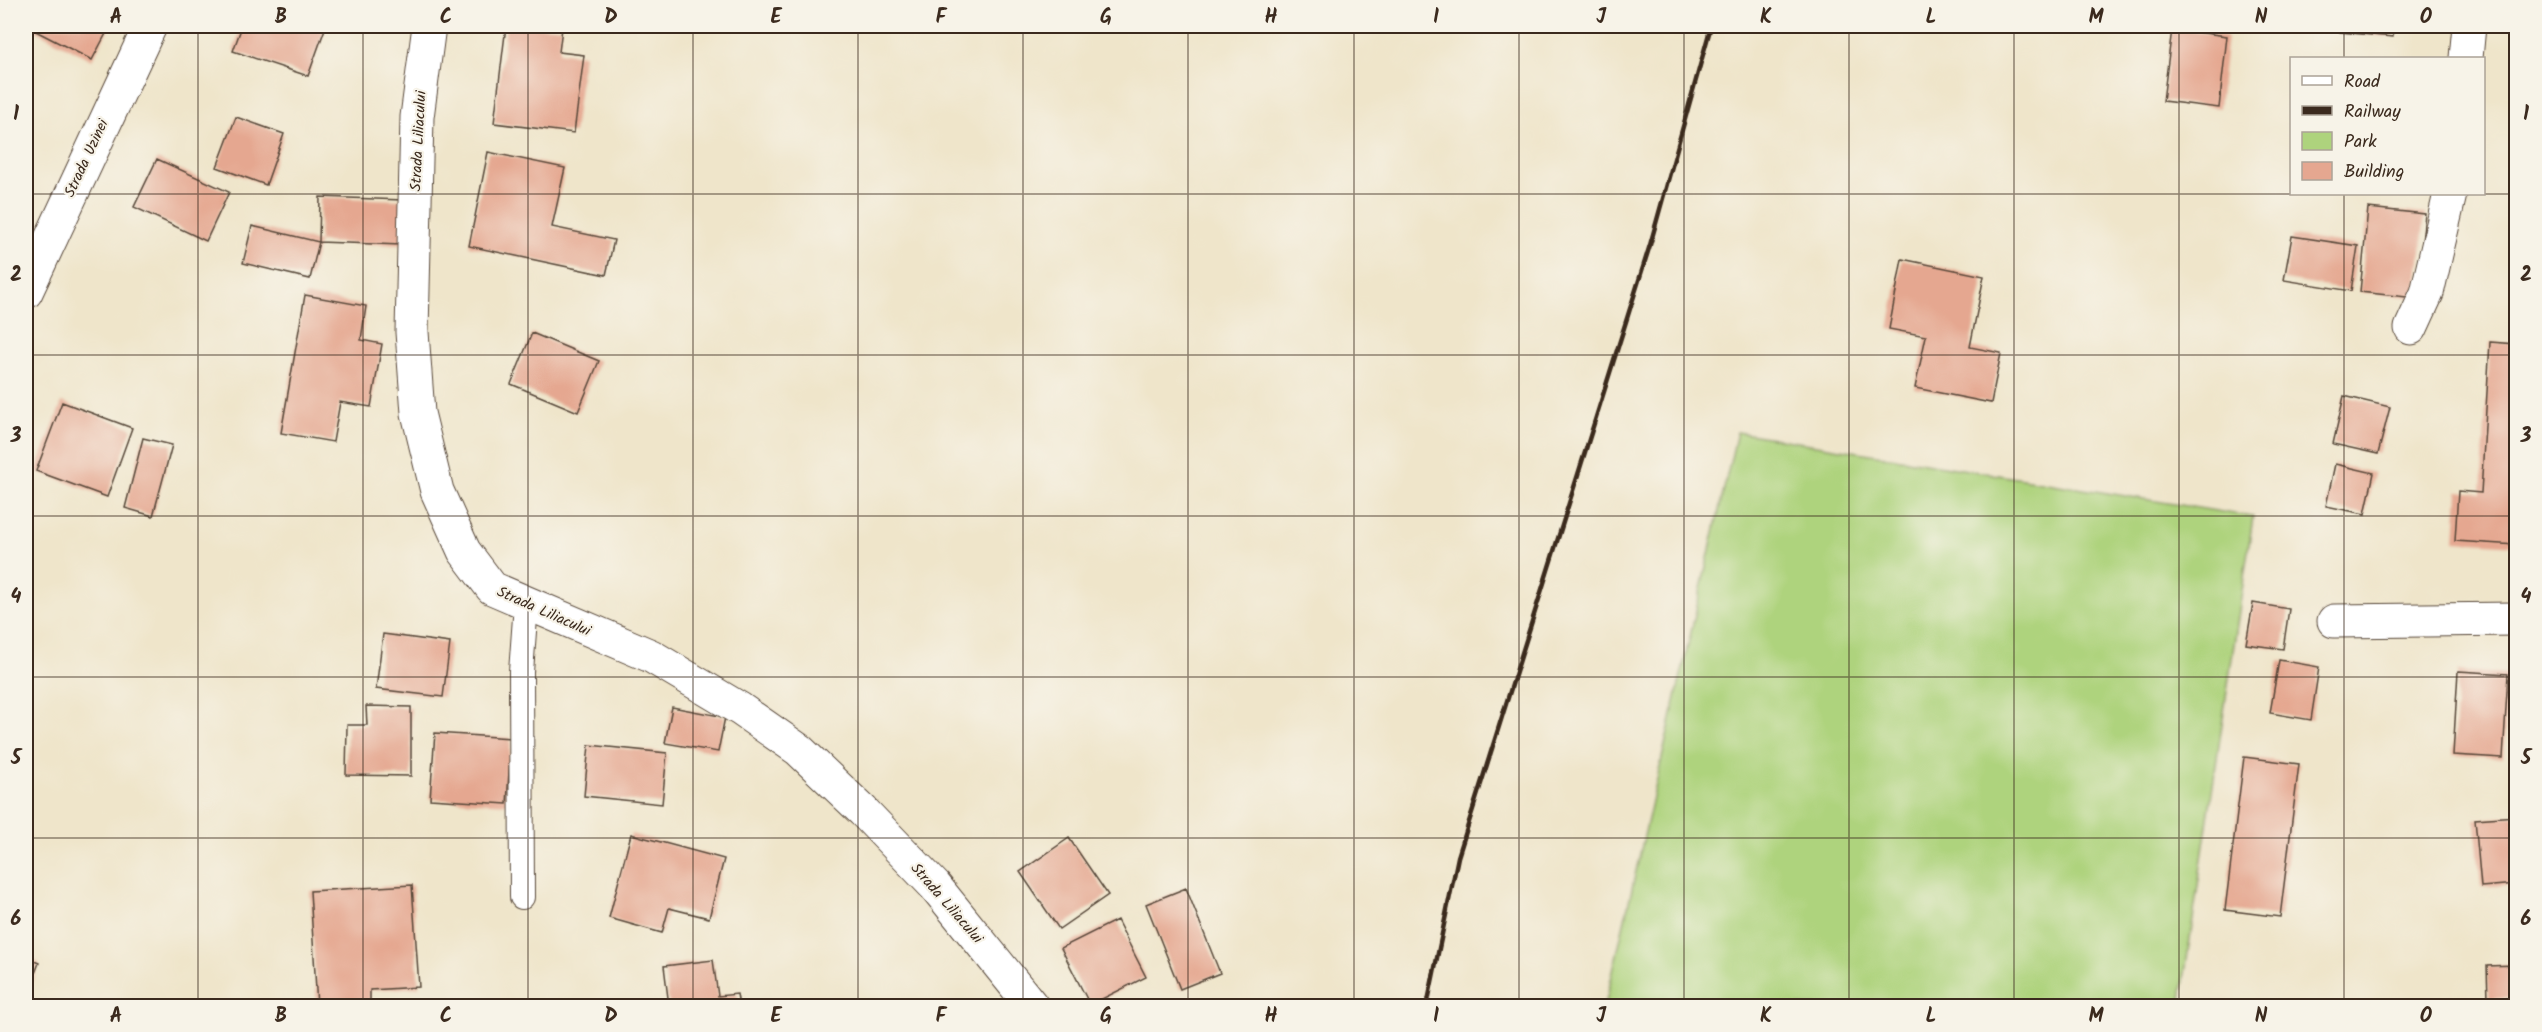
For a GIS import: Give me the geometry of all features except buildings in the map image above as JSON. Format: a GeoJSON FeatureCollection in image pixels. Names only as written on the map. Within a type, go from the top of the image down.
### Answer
{"type":"FeatureCollection","features":[{"type":"Feature","properties":{"kind":"street","name":"Strada Uzinei"},"geometry":{"type":"LineString","coordinates":[[26,292],[150,26]]}},
{"type":"Feature","properties":{"kind":"street","name":"Strada Liliacului"},"geometry":{"type":"LineString","coordinates":[[429,26],[417,117],[412,332],[418,413],[437,491],[464,550],[492,588],[651,656],[740,709],[800,750],[935,886],[1032,1006]]}},
{"type":"Feature","properties":{"kind":"street"},"geometry":{"type":"LineString","coordinates":[[2466,57],[2469,26]]}},
{"type":"Feature","properties":{"kind":"street"},"geometry":{"type":"LineString","coordinates":[[2411,328],[2427,293],[2450,195]]}},
{"type":"Feature","properties":{"kind":"street"},"geometry":{"type":"LineString","coordinates":[[2334,621],[2517,619]]}},
{"type":"Feature","properties":{"kind":"lane"},"geometry":{"type":"LineString","coordinates":[[522,897],[521,672],[526,604]]}},
{"type":"Feature","properties":{"kind":"green space"},"geometry":{"type":"Polygon","coordinates":[[[1737,432],[2253,517],[2180,1006],[1605,1006],[1737,432]]]}},
{"type":"Feature","properties":{"kind":"railway"},"geometry":{"type":"LineString","coordinates":[[1427,1006],[1458,857],[1650,245],[1711,26]]}}]}
